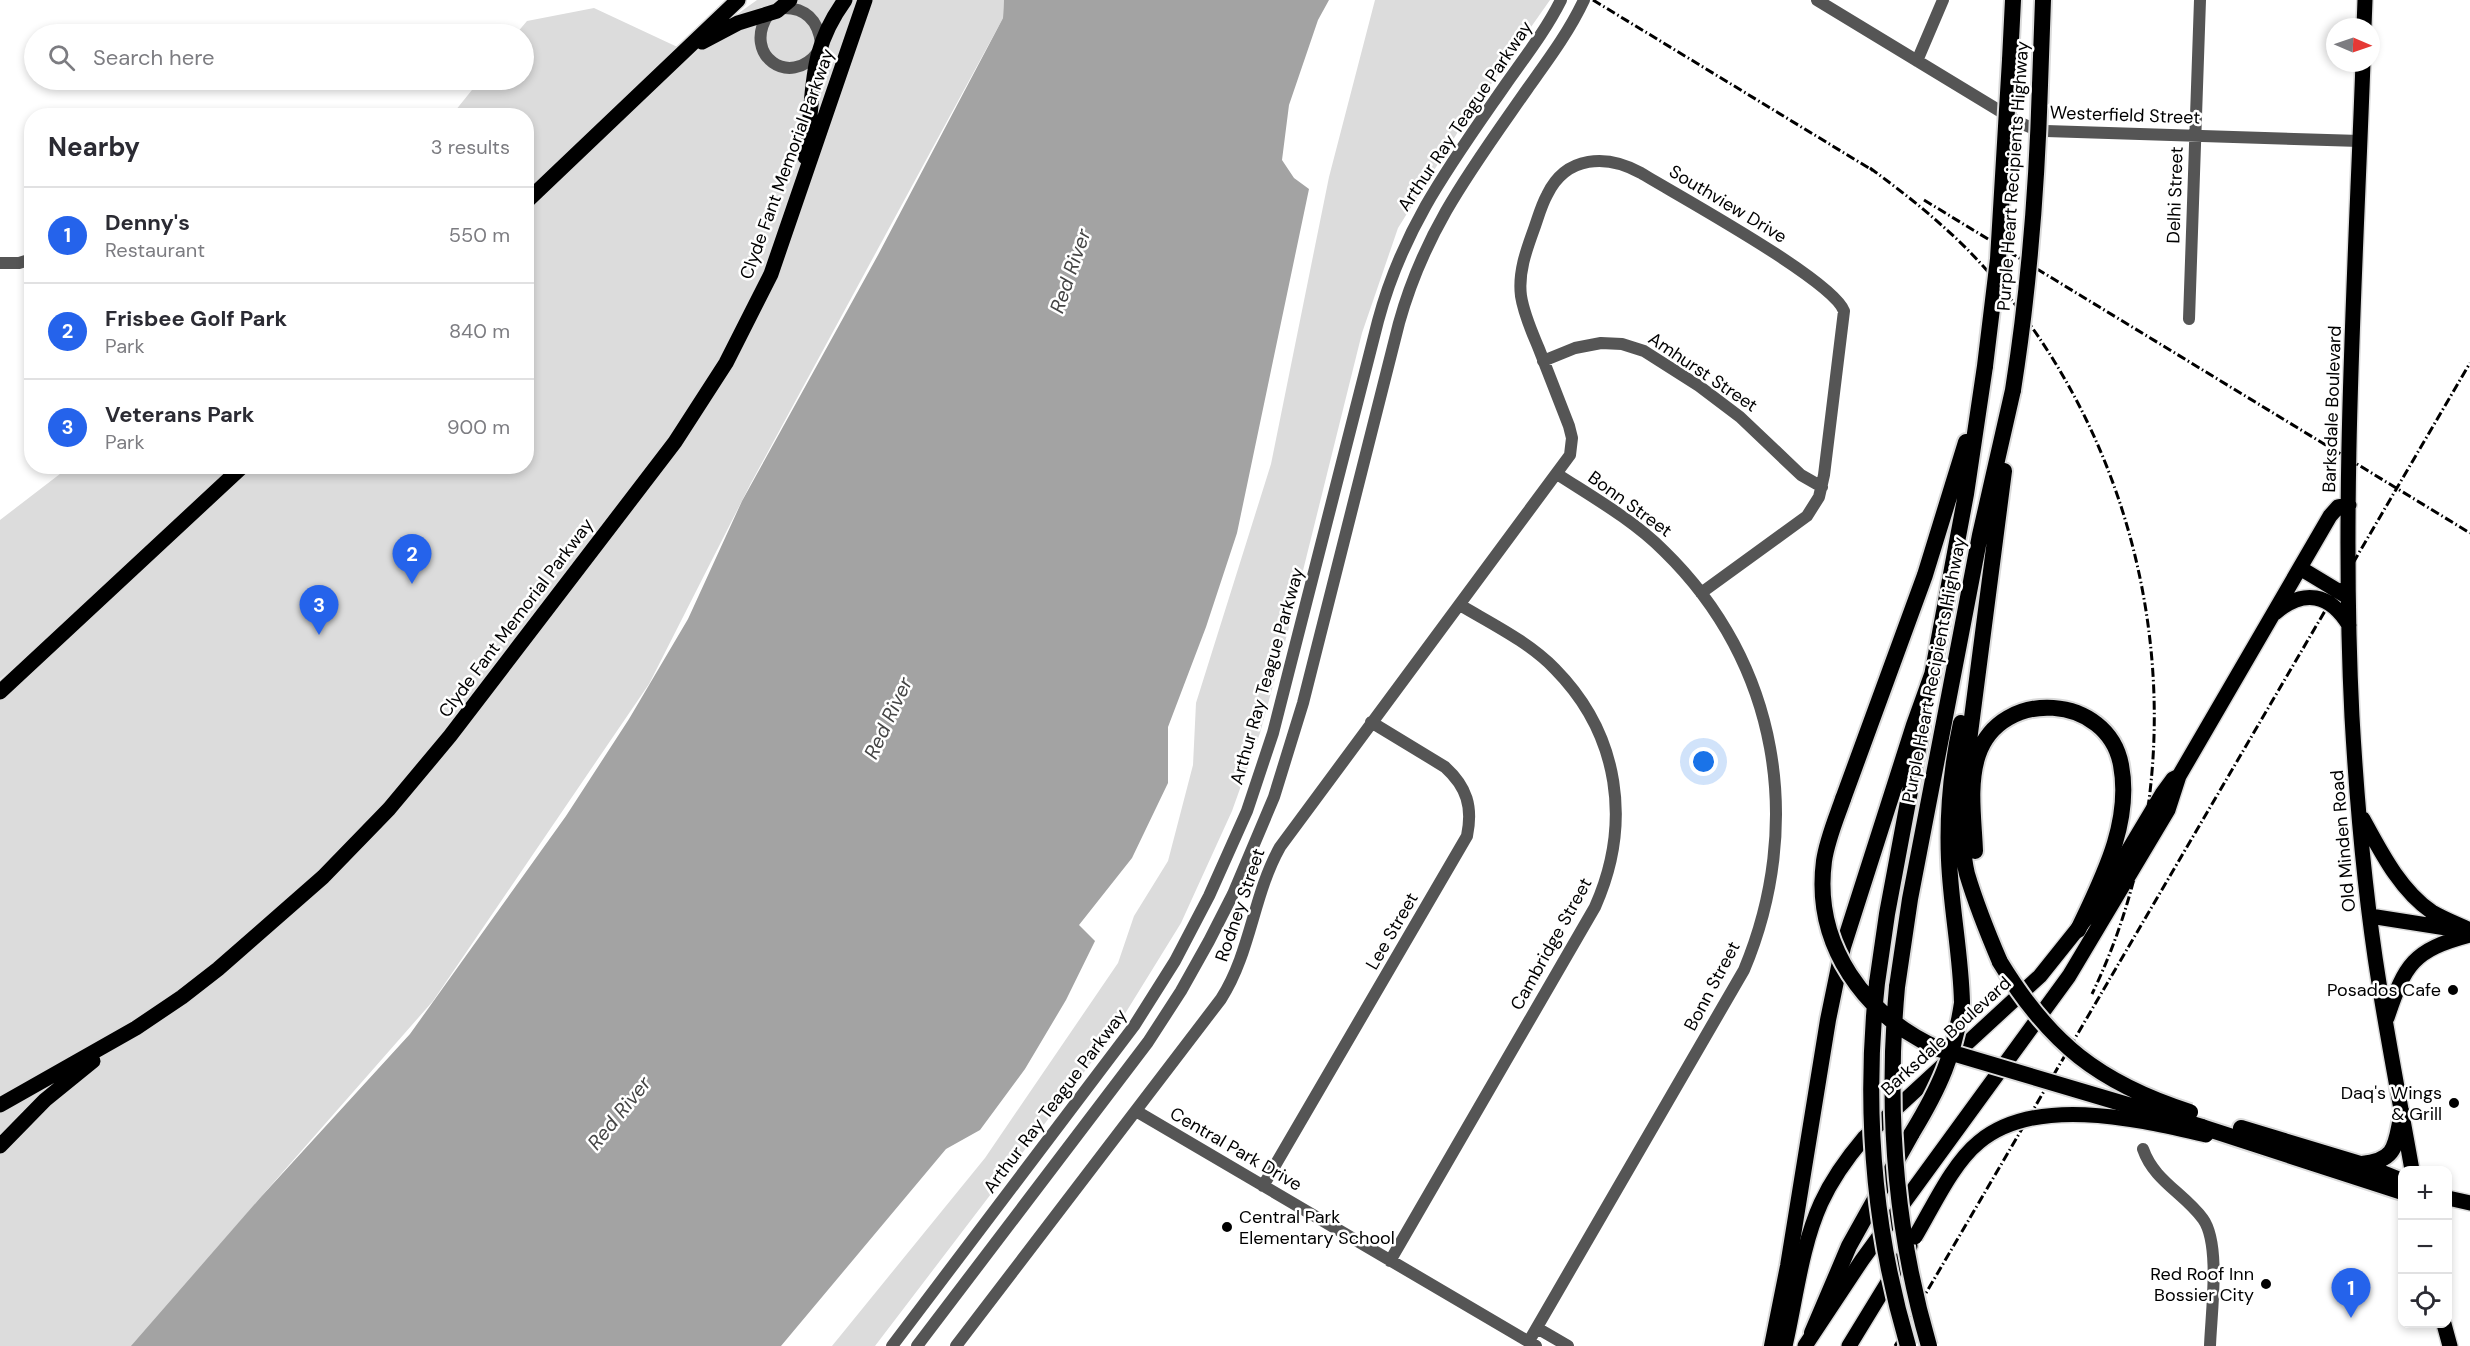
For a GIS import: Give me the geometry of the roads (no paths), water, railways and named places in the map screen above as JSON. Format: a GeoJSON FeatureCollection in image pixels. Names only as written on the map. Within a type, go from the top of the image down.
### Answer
{"type":"FeatureCollection","features":[{"type":"Feature","properties":{"kind":"highway","name":"Purple Heart Recipients Highway"},"geometry":{"type":"LineString","coordinates":[[1908,1346],[1894,1294],[1872,1143],[1872,1050],[1877,983],[1887,914],[1966,494],[1985,366],[1998,259],[2013,0]]}},
{"type":"Feature","properties":{"kind":"highway","name":"Purple Heart Recipients Highway"},"geometry":{"type":"LineString","coordinates":[[1929,1346],[1909,1258],[1896,1176],[1891,1082],[1897,987],[1908,911],[1953,674],[1980,535],[2013,390],[2021,340],[2033,217],[2043,0]]}},
{"type":"Feature","properties":{"kind":"highway"},"geometry":{"type":"LineString","coordinates":[[1982,383],[1925,575],[1843,799],[1824,860],[1825,903],[1838,953],[1852,979],[1871,1004],[1913,1037],[1940,1049],[2206,1126],[2360,1164],[2398,1179]]}},
{"type":"Feature","properties":{"kind":"highway"},"geometry":{"type":"LineString","coordinates":[[2013,390],[1962,795],[1963,843],[1967,873],[1985,928],[2000,962],[2044,1024],[2085,1062],[2110,1079],[2231,1136],[2398,1191]]}},
{"type":"Feature","properties":{"kind":"highway"},"geometry":{"type":"LineString","coordinates":[[1809,1340],[1849,1246],[1946,1071],[1954,1046],[1962,1003],[1949,862],[1948,805],[1953,762],[1986,606]]}},
{"type":"Feature","properties":{"kind":"highway"},"geometry":{"type":"LineString","coordinates":[[1772,1346],[1781,1306],[1828,1020],[1841,955],[1910,735],[1933,672]]}},
{"type":"Feature","properties":{"kind":"highway"},"geometry":{"type":"LineString","coordinates":[[1979,906],[1975,857],[1974,790],[1978,754],[1987,738],[2000,724],[2016,713],[2036,708],[2059,708],[2080,713],[2097,723],[2109,735],[2116,748],[2123,776],[2121,811],[2115,844],[2108,865],[2078,930]]}},
{"type":"Feature","properties":{"kind":"highway"},"geometry":{"type":"LineString","coordinates":[[2360,1164],[2378,1162],[2392,1151],[2402,1113]]}},
{"type":"Feature","properties":{"kind":"main road"},"geometry":{"type":"LineString","coordinates":[[534,194],[738,0]]}},
{"type":"Feature","properties":{"kind":"main road"},"geometry":{"type":"LineString","coordinates":[[789,224],[810,126],[813,69],[833,16],[845,0]]}},
{"type":"Feature","properties":{"kind":"main road","name":"Clyde Fant Memorial Parkway"},"geometry":{"type":"LineString","coordinates":[[0,1105],[136,1028],[191,990],[289,908],[363,837],[426,766],[695,413],[726,363],[763,291],[789,224],[865,0]]}},
{"type":"Feature","properties":{"kind":"main road"},"geometry":{"type":"LineString","coordinates":[[2364,18],[2365,0]]}},
{"type":"Feature","properties":{"kind":"main road"},"geometry":{"type":"LineString","coordinates":[[686,51],[738,23],[768,15],[786,4]]}},
{"type":"Feature","properties":{"kind":"main road","name":"Barksdale Boulevard"},"geometry":{"type":"LineString","coordinates":[[1809,1340],[1862,1260],[2069,975],[2168,810],[2178,776],[2330,516],[2338,507],[2349,505],[2363,72]]}},
{"type":"Feature","properties":{"kind":"main road"},"geometry":{"type":"LineString","coordinates":[[0,692],[234,474]]}},
{"type":"Feature","properties":{"kind":"main road","name":"Old Minden Road"},"geometry":{"type":"LineString","coordinates":[[2349,505],[2348,597],[2359,812],[2370,916],[2411,1166]]}},
{"type":"Feature","properties":{"kind":"main road"},"geometry":{"type":"LineString","coordinates":[[2300,568],[2348,597]]}},
{"type":"Feature","properties":{"kind":"main road"},"geometry":{"type":"LineString","coordinates":[[2271,617],[2294,601],[2319,598],[2336,607],[2349,625]]}},
{"type":"Feature","properties":{"kind":"main road"},"geometry":{"type":"LineString","coordinates":[[0,686],[38,656]]}},
{"type":"Feature","properties":{"kind":"main road","name":"Barksdale Boulevard"},"geometry":{"type":"LineString","coordinates":[[1785,1346],[1810,1233],[1820,1204],[1848,1156],[1864,1138],[2040,976],[2078,930],[2114,877],[2166,788],[2178,776]]}},
{"type":"Feature","properties":{"kind":"main road"},"geometry":{"type":"LineString","coordinates":[[2359,812],[2384,857],[2405,886],[2431,911],[2470,932]]}},
{"type":"Feature","properties":{"kind":"main road"},"geometry":{"type":"LineString","coordinates":[[2370,916],[2470,932]]}},
{"type":"Feature","properties":{"kind":"main road"},"geometry":{"type":"LineString","coordinates":[[2386,1021],[2399,982],[2416,959],[2440,943],[2470,932]]}},
{"type":"Feature","properties":{"kind":"main road"},"geometry":{"type":"LineString","coordinates":[[0,1146],[45,1100],[136,1028]]}},
{"type":"Feature","properties":{"kind":"main road"},"geometry":{"type":"LineString","coordinates":[[1849,1346],[1963,1158],[1979,1142],[2014,1122],[2058,1116],[2206,1126]]}},
{"type":"Feature","properties":{"kind":"main road"},"geometry":{"type":"LineString","coordinates":[[2452,1199],[2470,1203]]}},
{"type":"Feature","properties":{"kind":"main road"},"geometry":{"type":"LineString","coordinates":[[2445,1328],[2450,1346]]}},
{"type":"Feature","properties":{"kind":"street","name":"Arthur Ray Teague Parkway"},"geometry":{"type":"LineString","coordinates":[[892,1346],[1134,1026],[1200,916],[1238,832],[1273,733],[1379,315],[1400,256],[1420,213],[1438,183],[1544,29],[1561,0]]}},
{"type":"Feature","properties":{"kind":"street","name":"Arthur Ray Teague Parkway"},"geometry":{"type":"LineString","coordinates":[[917,1346],[1135,1060],[1181,992],[1233,894],[1274,797],[1298,722],[1399,323],[1420,260],[1457,190],[1563,38],[1584,0]]}},
{"type":"Feature","properties":{"kind":"street","name":"Westerfield Street"},"geometry":{"type":"LineString","coordinates":[[1816,0],[2032,128],[2046,131],[2360,141]]}},
{"type":"Feature","properties":{"kind":"street"},"geometry":{"type":"LineString","coordinates":[[1917,61],[1943,0]]}},
{"type":"Feature","properties":{"kind":"street","name":"Delhi Street"},"geometry":{"type":"LineString","coordinates":[[2189,319],[2200,0]]}},
{"type":"Feature","properties":{"kind":"street"},"geometry":{"type":"LineString","coordinates":[[768,15],[760,28],[759,36],[764,55],[771,62],[780,67],[799,67],[813,59],[820,47],[818,28],[810,16],[786,4]]}},
{"type":"Feature","properties":{"kind":"street","name":"Southview Drive"},"geometry":{"type":"LineString","coordinates":[[1557,474],[1570,455],[1572,438],[1524,308],[1521,277],[1525,255],[1547,194],[1566,171],[1582,164],[1608,160],[1629,166],[1786,261],[1826,290],[1841,304],[1844,312],[1822,487],[1814,507],[1807,516],[1701,593]]}},
{"type":"Feature","properties":{"kind":"street"},"geometry":{"type":"LineString","coordinates":[[0,263],[24,261]]}},
{"type":"Feature","properties":{"kind":"street","name":"Amhurst Street"},"geometry":{"type":"LineString","coordinates":[[1543,360],[1575,348],[1601,343],[1622,344],[1644,351],[1724,404],[1755,428],[1801,475],[1822,487]]}},
{"type":"Feature","properties":{"kind":"street","name":"Bonn Street"},"geometry":{"type":"LineString","coordinates":[[1532,1344],[1537,1328],[1730,997],[1752,951],[1766,909],[1777,831],[1776,780],[1760,704],[1748,673],[1721,621],[1701,593],[1665,552],[1636,526],[1557,474]]}},
{"type":"Feature","properties":{"kind":"street","name":"Rodney Street"},"geometry":{"type":"LineString","coordinates":[[956,1346],[1226,991],[1240,963],[1274,857],[1371,722],[1557,474]]}},
{"type":"Feature","properties":{"kind":"street","name":"Cambridge Street"},"geometry":{"type":"LineString","coordinates":[[1390,1261],[1595,907],[1611,867],[1617,830],[1617,810],[1611,768],[1595,724],[1585,706],[1555,668],[1537,653],[1460,605]]}},
{"type":"Feature","properties":{"kind":"street","name":"Lee Street"},"geometry":{"type":"LineString","coordinates":[[1263,1186],[1467,836],[1470,810],[1462,786],[1455,776],[1445,767],[1371,722]]}},
{"type":"Feature","properties":{"kind":"street","name":"Central Park Drive"},"geometry":{"type":"LineString","coordinates":[[1136,1111],[1390,1261],[1440,1294],[1532,1344]]}},
{"type":"Feature","properties":{"kind":"street"},"geometry":{"type":"LineString","coordinates":[[2144,1149],[2153,1169],[2204,1219],[2213,1242],[2210,1346]]}},
{"type":"Feature","properties":{"kind":"street"},"geometry":{"type":"LineString","coordinates":[[1537,1328],[1568,1346]]}},
{"type":"Feature","properties":{"kind":"water","name":"Red River"},"geometry":{"type":"Polygon","coordinates":[[[1004,0],[1329,0],[1318,20],[1289,105],[1282,160],[1294,178],[1309,189],[1237,533],[1206,627],[1168,727],[1168,783],[1132,858],[1079,925],[1095,941],[1066,1000],[1025,1069],[980,1130],[946,1149],[781,1346],[131,1346],[260,1198],[410,1034],[566,816],[629,719],[688,619],[742,501],[878,255],[1003,18],[1004,0]]]}},
{"type":"Feature","properties":{"kind":"railway"},"geometry":{"type":"LineString","coordinates":[[1593,0],[1877,173]]}},
{"type":"Feature","properties":{"kind":"railway"},"geometry":{"type":"LineString","coordinates":[[1870,168],[1944,227],[1967,249],[2031,327],[2083,413],[2121,505],[2145,602],[2154,702],[2149,802],[2128,900],[2092,994]]}},
{"type":"Feature","properties":{"kind":"railway"},"geometry":{"type":"LineString","coordinates":[[1924,200],[2470,533]]}},
{"type":"Feature","properties":{"kind":"railway"},"geometry":{"type":"LineString","coordinates":[[1895,1346],[2470,363]]}},
{"type":"Feature","properties":{"kind":"place","name":"Frisbee Golf Park"},"geometry":{"type":"Point","coordinates":[412,584]}},
{"type":"Feature","properties":{"kind":"place","name":"Veterans Park"},"geometry":{"type":"Point","coordinates":[319,635]}},
{"type":"Feature","properties":{"kind":"place","name":"Posados Cafe"},"geometry":{"type":"Point","coordinates":[2453,990]}},
{"type":"Feature","properties":{"kind":"place","name":"Daq's Wings & Grill"},"geometry":{"type":"Point","coordinates":[2454,1103]}},
{"type":"Feature","properties":{"kind":"place","name":"Central Park Elementary School"},"geometry":{"type":"Point","coordinates":[1227,1227]}},
{"type":"Feature","properties":{"kind":"place","name":"Red Roof Inn Bossier City"},"geometry":{"type":"Point","coordinates":[2266,1284]}},
{"type":"Feature","properties":{"kind":"place","name":"Denny's"},"geometry":{"type":"Point","coordinates":[2351,1318]}}]}
